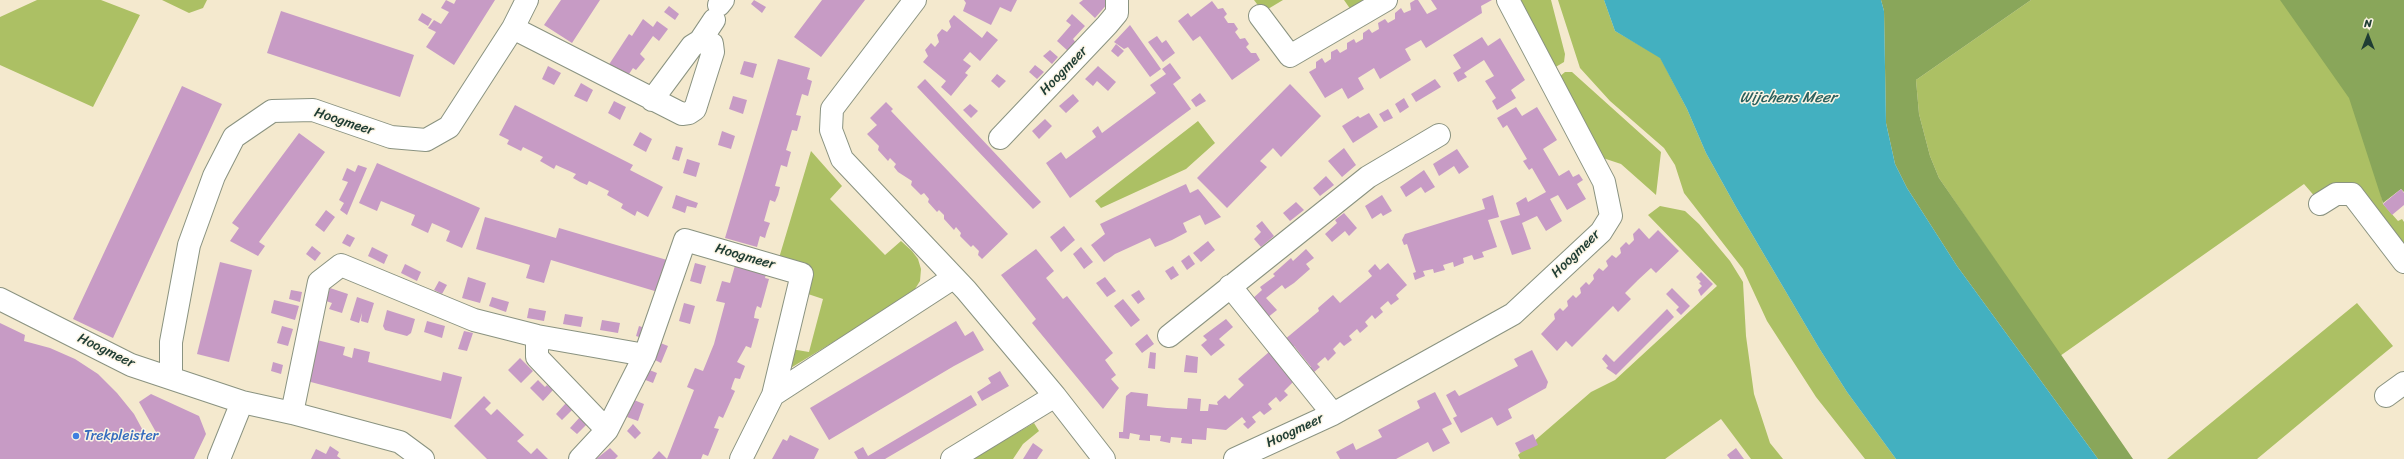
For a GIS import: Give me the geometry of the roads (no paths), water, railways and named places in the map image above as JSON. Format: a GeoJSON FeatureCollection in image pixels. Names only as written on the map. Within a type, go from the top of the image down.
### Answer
{"type":"FeatureCollection","features":[{"type":"Feature","properties":{"kind":"street","name":"Hoogmeer"},"geometry":{"type":"LineString","coordinates":[[171,378],[172,330],[189,245],[214,176],[234,137],[272,111],[313,110],[391,137],[426,140],[449,127],[513,28],[527,0]]}},
{"type":"Feature","properties":{"kind":"street"},"geometry":{"type":"LineString","coordinates":[[915,0],[832,109],[831,130],[842,159],[953,278],[1055,396],[1104,459]]}},
{"type":"Feature","properties":{"kind":"street","name":"Hoogmeer"},"geometry":{"type":"LineString","coordinates":[[1000,138],[1118,13],[1117,0]]}},
{"type":"Feature","properties":{"kind":"street"},"geometry":{"type":"LineString","coordinates":[[1260,16],[1290,56],[1386,0]]}},
{"type":"Feature","properties":{"kind":"street","name":"Hoogmeer"},"geometry":{"type":"LineString","coordinates":[[1235,459],[1333,414],[1513,314],[1601,232],[1611,216],[1604,182],[1508,0]]}},
{"type":"Feature","properties":{"kind":"street"},"geometry":{"type":"LineString","coordinates":[[652,100],[692,46],[700,41],[719,8]]}},
{"type":"Feature","properties":{"kind":"street"},"geometry":{"type":"LineString","coordinates":[[513,28],[682,114],[689,114],[695,109],[713,52],[712,44],[700,41]]}},
{"type":"Feature","properties":{"kind":"street"},"geometry":{"type":"LineString","coordinates":[[1169,336],[1368,177],[1439,135]]}},
{"type":"Feature","properties":{"kind":"street"},"geometry":{"type":"LineString","coordinates":[[2320,204],[2336,194],[2352,194],[2404,262]]}},
{"type":"Feature","properties":{"kind":"street","name":"Hoogmeer"},"geometry":{"type":"LineString","coordinates":[[580,459],[607,430],[645,355],[685,240],[802,274],[773,395],[741,459]]}},
{"type":"Feature","properties":{"kind":"street"},"geometry":{"type":"LineString","coordinates":[[292,413],[319,282],[341,265],[474,320],[537,336],[645,355]]}},
{"type":"Feature","properties":{"kind":"street"},"geometry":{"type":"LineString","coordinates":[[773,395],[953,278]]}},
{"type":"Feature","properties":{"kind":"street","name":"Hoogmeer"},"geometry":{"type":"LineString","coordinates":[[1230,286],[1333,414]]}},
{"type":"Feature","properties":{"kind":"street","name":"Hoogmeer"},"geometry":{"type":"LineString","coordinates":[[0,299],[45,316],[131,365],[242,402],[292,413],[400,442],[423,459]]}},
{"type":"Feature","properties":{"kind":"street"},"geometry":{"type":"LineString","coordinates":[[537,336],[537,357],[607,430]]}},
{"type":"Feature","properties":{"kind":"street"},"geometry":{"type":"LineString","coordinates":[[2386,396],[2404,383]]}},
{"type":"Feature","properties":{"kind":"street"},"geometry":{"type":"LineString","coordinates":[[952,459],[1055,396]]}},
{"type":"Feature","properties":{"kind":"street"},"geometry":{"type":"LineString","coordinates":[[219,459],[242,402]]}},
{"type":"Feature","properties":{"kind":"water","name":"Wijchens Meer"},"geometry":{"type":"Polygon","coordinates":[[[1604,0],[1881,0],[1884,11],[1886,123],[1895,164],[1907,188],[1957,266],[2098,459],[1896,459],[1847,392],[1819,348],[1736,207],[1706,153],[1687,109],[1660,58],[1615,31],[1604,0]]]}},
{"type":"Feature","properties":{"kind":"place","name":"Trekpleister"},"geometry":{"type":"Point","coordinates":[76,436]}}]}
